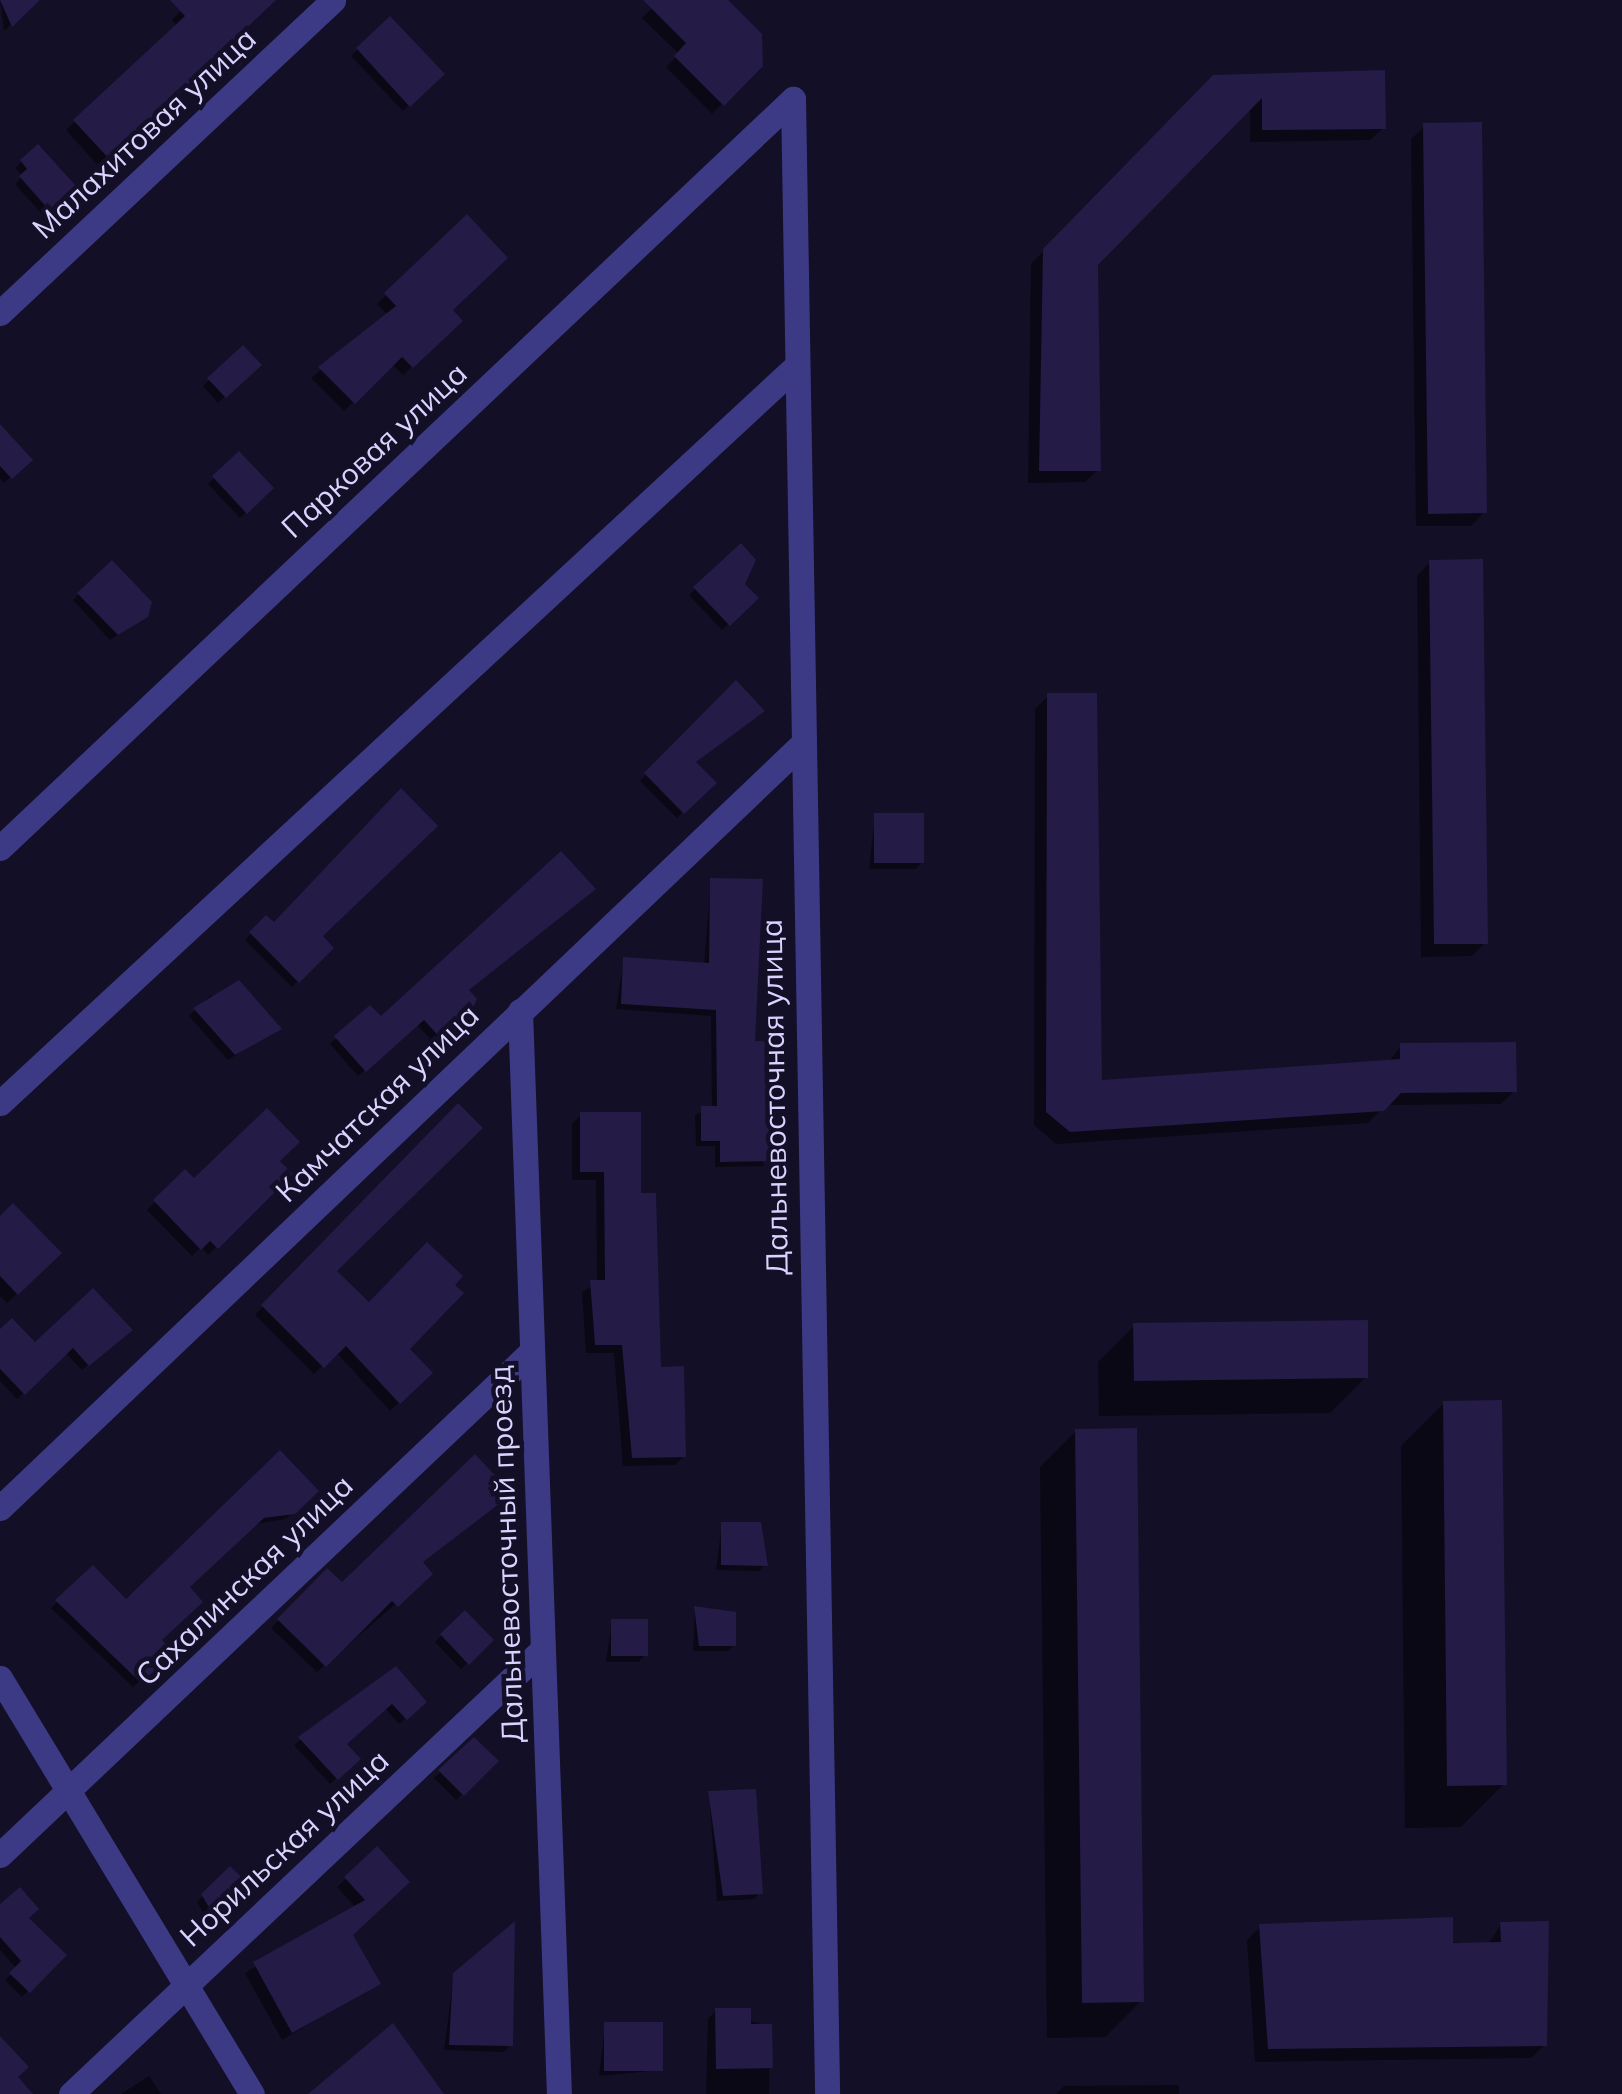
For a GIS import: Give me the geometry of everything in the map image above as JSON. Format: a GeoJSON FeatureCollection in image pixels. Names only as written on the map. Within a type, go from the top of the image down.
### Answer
{"type":"FeatureCollection","features":[{"type":"Feature","properties":{"kind":"street","name":"Малахитовая улица"},"geometry":{"type":"LineString","coordinates":[[0,313],[334,0]]}},
{"type":"Feature","properties":{"kind":"street","name":"Дальневосточная улица"},"geometry":{"type":"LineString","coordinates":[[792,99],[799,747],[827,2094]]}},
{"type":"Feature","properties":{"kind":"street","name":"Парковая улица"},"geometry":{"type":"LineString","coordinates":[[0,848],[792,99]]}},
{"type":"Feature","properties":{"kind":"street"},"geometry":{"type":"LineString","coordinates":[[0,1102],[795,367]]}},
{"type":"Feature","properties":{"kind":"street","name":"Камчатская улица"},"geometry":{"type":"LineString","coordinates":[[0,1508],[799,747]]}},
{"type":"Feature","properties":{"kind":"street","name":"Дальневосточный проезд"},"geometry":{"type":"LineString","coordinates":[[520,1011],[558,2094]]}},
{"type":"Feature","properties":{"kind":"street","name":"Сахалинская улица"},"geometry":{"type":"LineString","coordinates":[[0,1856],[532,1351]]}},
{"type":"Feature","properties":{"kind":"street","name":"Норильская улица"},"geometry":{"type":"LineString","coordinates":[[72,2094],[542,1650]]}},
{"type":"Feature","properties":{"kind":"street"},"geometry":{"type":"LineString","coordinates":[[0,1678],[181,1990],[252,2094]]}},
{"type":"Feature","properties":{"kind":"building"},"geometry":{"type":"Polygon","coordinates":[[[0,0],[40,0],[12,27],[0,0]]]}},
{"type":"Feature","properties":{"kind":"building"},"geometry":{"type":"Polygon","coordinates":[[[170,0],[276,0],[236,38],[252,54],[236,69],[220,52],[112,162],[73,120],[185,16],[170,0]]]}},
{"type":"Feature","properties":{"kind":"building"},"geometry":{"type":"Polygon","coordinates":[[[643,0],[728,0],[762,34],[763,66],[724,106],[674,56],[686,43],[643,0]]]}},
{"type":"Feature","properties":{"kind":"building"},"geometry":{"type":"Polygon","coordinates":[[[390,16],[445,74],[410,107],[356,48],[390,16]]]}},
{"type":"Feature","properties":{"kind":"building"},"geometry":{"type":"Polygon","coordinates":[[[1385,70],[1386,129],[1262,130],[1262,98],[1098,265],[1101,471],[1039,471],[1043,249],[1213,75],[1385,70]]]}},
{"type":"Feature","properties":{"kind":"building"},"geometry":{"type":"Polygon","coordinates":[[[1482,122],[1487,513],[1428,514],[1423,123],[1482,122]]]}},
{"type":"Feature","properties":{"kind":"building"},"geometry":{"type":"Polygon","coordinates":[[[38,144],[76,186],[49,210],[19,176],[27,169],[20,160],[38,144]]]}},
{"type":"Feature","properties":{"kind":"building"},"geometry":{"type":"Polygon","coordinates":[[[467,214],[508,258],[453,310],[463,321],[413,368],[402,357],[355,404],[318,367],[396,306],[384,293],[467,214]]]}},
{"type":"Feature","properties":{"kind":"building"},"geometry":{"type":"Polygon","coordinates":[[[243,345],[262,365],[226,398],[207,378],[243,345]]]}},
{"type":"Feature","properties":{"kind":"building"},"geometry":{"type":"Polygon","coordinates":[[[0,424],[33,460],[12,479],[0,466],[0,424]]]}},
{"type":"Feature","properties":{"kind":"building"},"geometry":{"type":"Polygon","coordinates":[[[239,451],[274,488],[247,514],[212,476],[239,451]]]}},
{"type":"Feature","properties":{"kind":"building"},"geometry":{"type":"Polygon","coordinates":[[[741,543],[756,560],[745,584],[759,598],[730,626],[693,587],[741,543]]]}},
{"type":"Feature","properties":{"kind":"building"},"geometry":{"type":"Polygon","coordinates":[[[1483,559],[1488,944],[1434,944],[1429,560],[1483,559]]]}},
{"type":"Feature","properties":{"kind":"building"},"geometry":{"type":"Polygon","coordinates":[[[112,560],[152,602],[148,617],[118,635],[77,593],[112,560]]]}},
{"type":"Feature","properties":{"kind":"building"},"geometry":{"type":"Polygon","coordinates":[[[736,680],[765,711],[696,762],[717,783],[684,814],[644,773],[736,680]]]}},
{"type":"Feature","properties":{"kind":"building"},"geometry":{"type":"Polygon","coordinates":[[[1047,693],[1097,693],[1102,1080],[1400,1059],[1400,1043],[1516,1042],[1517,1092],[1401,1093],[1384,1111],[1070,1132],[1046,1112],[1047,693]]]}},
{"type":"Feature","properties":{"kind":"building"},"geometry":{"type":"Polygon","coordinates":[[[401,788],[438,826],[323,936],[334,948],[299,983],[249,932],[266,915],[274,922],[401,788]]]}},
{"type":"Feature","properties":{"kind":"building"},"geometry":{"type":"Polygon","coordinates":[[[874,813],[924,813],[924,863],[874,863],[874,813]]]}},
{"type":"Feature","properties":{"kind":"building"},"geometry":{"type":"Polygon","coordinates":[[[561,851],[596,889],[469,990],[477,999],[468,1018],[443,1041],[424,1020],[366,1072],[334,1036],[370,1005],[381,1016],[561,851]]]}},
{"type":"Feature","properties":{"kind":"building"},"geometry":{"type":"Polygon","coordinates":[[[710,878],[763,879],[755,1041],[765,1041],[773,1161],[720,1162],[720,1141],[701,1141],[701,1106],[717,1106],[716,1010],[621,1004],[623,957],[709,963],[710,878]]]}},
{"type":"Feature","properties":{"kind":"building"},"geometry":{"type":"Polygon","coordinates":[[[239,980],[282,1029],[235,1055],[193,1008],[239,980]]]}},
{"type":"Feature","properties":{"kind":"building"},"geometry":{"type":"Polygon","coordinates":[[[458,1103],[483,1128],[337,1271],[369,1302],[427,1242],[463,1276],[455,1285],[464,1293],[410,1349],[433,1373],[400,1404],[346,1346],[324,1368],[261,1305],[458,1103]]]}},
{"type":"Feature","properties":{"kind":"building"},"geometry":{"type":"Polygon","coordinates":[[[267,1108],[300,1142],[280,1161],[293,1174],[218,1249],[210,1241],[201,1250],[153,1200],[185,1169],[194,1178],[267,1108]]]}},
{"type":"Feature","properties":{"kind":"building"},"geometry":{"type":"Polygon","coordinates":[[[580,1112],[641,1112],[641,1193],[656,1193],[661,1367],[684,1366],[686,1457],[632,1458],[622,1345],[595,1345],[590,1280],[605,1280],[604,1172],[580,1172],[580,1112]]]}},
{"type":"Feature","properties":{"kind":"building"},"geometry":{"type":"Polygon","coordinates":[[[13,1203],[62,1253],[18,1295],[0,1276],[0,1216],[13,1203]]]}},
{"type":"Feature","properties":{"kind":"building"},"geometry":{"type":"Polygon","coordinates":[[[93,1288],[133,1330],[89,1366],[73,1348],[25,1395],[0,1369],[0,1329],[12,1318],[35,1342],[93,1288]]]}},
{"type":"Feature","properties":{"kind":"building"},"geometry":{"type":"Polygon","coordinates":[[[1368,1320],[1368,1378],[1134,1381],[1133,1323],[1368,1320]]]}},
{"type":"Feature","properties":{"kind":"building"},"geometry":{"type":"Polygon","coordinates":[[[1502,1400],[1507,1785],[1447,1786],[1443,1401],[1502,1400]]]}},
{"type":"Feature","properties":{"kind":"building"},"geometry":{"type":"Polygon","coordinates":[[[1137,1428],[1144,2002],[1082,2003],[1075,1429],[1137,1428]]]}},
{"type":"Feature","properties":{"kind":"building"},"geometry":{"type":"Polygon","coordinates":[[[280,1450],[319,1491],[295,1514],[264,1518],[190,1587],[203,1602],[162,1640],[174,1653],[141,1683],[55,1600],[93,1565],[126,1599],[280,1450]]]}},
{"type":"Feature","properties":{"kind":"building"},"geometry":{"type":"Polygon","coordinates":[[[475,1454],[512,1494],[423,1562],[433,1574],[398,1607],[392,1601],[326,1667],[277,1619],[327,1568],[342,1582],[475,1454]]]}},
{"type":"Feature","properties":{"kind":"building"},"geometry":{"type":"Polygon","coordinates":[[[721,1522],[761,1522],[768,1566],[721,1565],[721,1522]]]}},
{"type":"Feature","properties":{"kind":"building"},"geometry":{"type":"Polygon","coordinates":[[[694,1606],[736,1612],[736,1646],[699,1646],[694,1606]]]}},
{"type":"Feature","properties":{"kind":"building"},"geometry":{"type":"Polygon","coordinates":[[[465,1610],[494,1640],[469,1665],[440,1634],[465,1610]]]}},
{"type":"Feature","properties":{"kind":"building"},"geometry":{"type":"Polygon","coordinates":[[[611,1619],[648,1619],[648,1656],[611,1656],[611,1619]]]}},
{"type":"Feature","properties":{"kind":"building"},"geometry":{"type":"Polygon","coordinates":[[[396,1666],[427,1702],[407,1720],[392,1704],[347,1744],[361,1759],[338,1780],[298,1737],[396,1666]]]}},
{"type":"Feature","properties":{"kind":"building"},"geometry":{"type":"Polygon","coordinates":[[[474,1737],[499,1761],[464,1796],[438,1770],[474,1737]]]}},
{"type":"Feature","properties":{"kind":"building"},"geometry":{"type":"Polygon","coordinates":[[[756,1789],[763,1894],[723,1896],[708,1791],[756,1789]]]}},
{"type":"Feature","properties":{"kind":"building"},"geometry":{"type":"Polygon","coordinates":[[[377,1846],[410,1882],[353,1935],[381,1984],[292,2033],[253,1962],[365,1900],[344,1877],[377,1846]]]}},
{"type":"Feature","properties":{"kind":"building"},"geometry":{"type":"Polygon","coordinates":[[[230,1866],[254,1890],[219,1924],[201,1894],[230,1866]]]}},
{"type":"Feature","properties":{"kind":"building"},"geometry":{"type":"Polygon","coordinates":[[[20,1887],[39,1909],[29,1918],[67,1955],[30,1993],[9,1973],[21,1961],[0,1937],[0,1904],[20,1887]]]}},
{"type":"Feature","properties":{"kind":"building"},"geometry":{"type":"Polygon","coordinates":[[[1453,1917],[1453,1943],[1501,1942],[1500,1922],[1549,1921],[1547,2046],[1268,2049],[1259,1924],[1453,1917]]]}},
{"type":"Feature","properties":{"kind":"building"},"geometry":{"type":"Polygon","coordinates":[[[515,1921],[513,2046],[449,2045],[453,1973],[515,1921]]]}},
{"type":"Feature","properties":{"kind":"building"},"geometry":{"type":"Polygon","coordinates":[[[715,2008],[751,2008],[751,2024],[772,2024],[773,2068],[716,2069],[715,2008]]]}},
{"type":"Feature","properties":{"kind":"building"},"geometry":{"type":"Polygon","coordinates":[[[604,2022],[663,2022],[663,2071],[604,2071],[604,2022]]]}},
{"type":"Feature","properties":{"kind":"building"},"geometry":{"type":"Polygon","coordinates":[[[393,2023],[444,2094],[308,2094],[393,2023]]]}},
{"type":"Feature","properties":{"kind":"building"},"geometry":{"type":"Polygon","coordinates":[[[0,2036],[29,2067],[18,2077],[33,2094],[0,2094],[0,2036]]]}}]}
